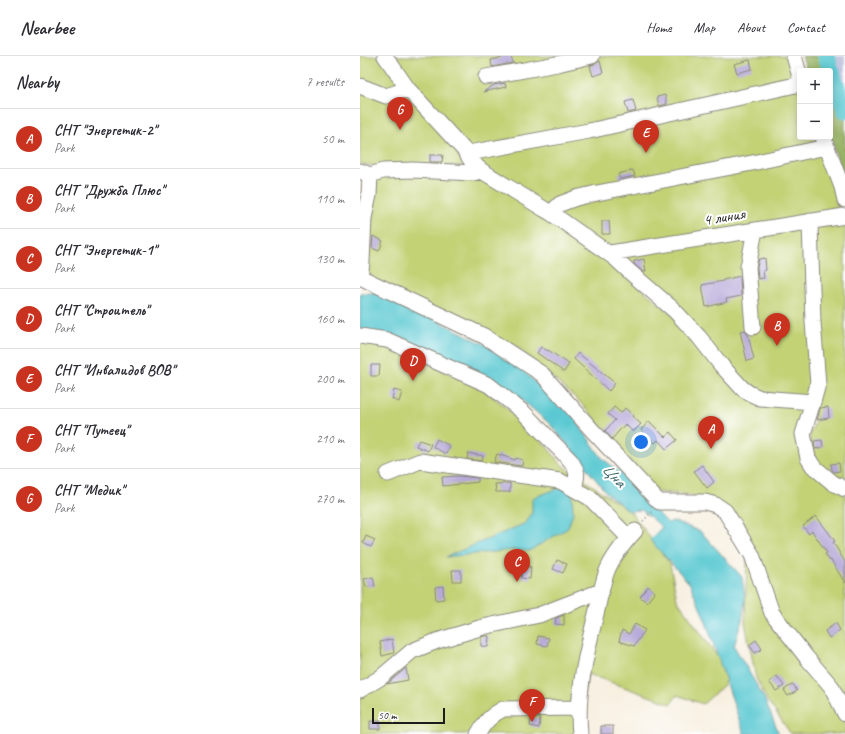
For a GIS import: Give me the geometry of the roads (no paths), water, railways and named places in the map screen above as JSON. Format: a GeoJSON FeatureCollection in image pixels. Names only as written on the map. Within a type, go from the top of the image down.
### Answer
{"type":"FeatureCollection","features":[{"type":"Feature","properties":{"kind":"lane"},"geometry":{"type":"LineString","coordinates":[[385,56],[408,89],[469,156],[472,162],[482,171],[551,213],[610,253],[674,310],[721,365],[746,391],[760,398],[813,402]]}},
{"type":"Feature","properties":{"kind":"lane"},"geometry":{"type":"LineString","coordinates":[[486,77],[592,56]]}},
{"type":"Feature","properties":{"kind":"lane"},"geometry":{"type":"LineString","coordinates":[[794,56],[797,68]]}},
{"type":"Feature","properties":{"kind":"lane"},"geometry":{"type":"LineString","coordinates":[[469,156],[474,152],[589,131],[797,85]]}},
{"type":"Feature","properties":{"kind":"lane"},"geometry":{"type":"LineString","coordinates":[[360,86],[386,96],[408,89]]}},
{"type":"Feature","properties":{"kind":"lane"},"geometry":{"type":"LineString","coordinates":[[551,213],[560,204],[576,198],[752,163],[824,142],[844,191]]}},
{"type":"Feature","properties":{"kind":"lane"},"geometry":{"type":"LineString","coordinates":[[482,171],[474,173],[413,170],[365,173],[369,195],[364,218],[360,277],[484,336],[542,374],[596,436],[659,502],[705,502],[716,505],[725,511],[752,555],[772,613],[831,686],[845,714]]}},
{"type":"Feature","properties":{"kind":"lane","name":"4 линия"},"geometry":{"type":"LineString","coordinates":[[610,253],[845,216]]}},
{"type":"Feature","properties":{"kind":"lane"},"geometry":{"type":"LineString","coordinates":[[810,221],[812,322],[818,384],[803,434],[808,458],[813,466],[833,483],[845,489]]}},
{"type":"Feature","properties":{"kind":"lane"},"geometry":{"type":"LineString","coordinates":[[753,327],[748,267],[755,230]]}},
{"type":"Feature","properties":{"kind":"lane"},"geometry":{"type":"LineString","coordinates":[[360,336],[387,340],[489,385],[523,412],[570,460],[575,468],[577,476],[574,488]]}},
{"type":"Feature","properties":{"kind":"lane"},"geometry":{"type":"LineString","coordinates":[[388,474],[420,461],[560,480],[590,498],[633,534],[616,554],[610,565],[601,591],[585,656],[579,708],[580,734]]}},
{"type":"Feature","properties":{"kind":"lane"},"geometry":{"type":"LineString","coordinates":[[360,690],[380,678],[412,651],[437,641],[483,627],[539,615],[601,591]]}},
{"type":"Feature","properties":{"kind":"lane"},"geometry":{"type":"LineString","coordinates":[[478,734],[494,713],[503,709],[579,708]]}},
{"type":"Feature","properties":{"kind":"water","name":"Цна"},"geometry":{"type":"Polygon","coordinates":[[[360,293],[382,293],[506,355],[536,383],[568,409],[602,458],[642,490],[651,501],[649,504],[668,523],[674,521],[701,532],[742,577],[745,599],[742,620],[734,646],[764,698],[779,734],[744,734],[706,622],[690,584],[650,540],[662,527],[642,510],[629,511],[607,493],[550,424],[515,394],[421,346],[379,335],[360,332],[360,293]]]}},
{"type":"Feature","properties":{"kind":"water"},"geometry":{"type":"Polygon","coordinates":[[[565,486],[572,493],[573,513],[568,528],[529,551],[512,550],[446,557],[526,523],[532,513],[532,498],[565,486]]]}},
{"type":"Feature","properties":{"kind":"waterway"},"geometry":{"type":"LineString","coordinates":[[826,56],[845,110]]}},
{"type":"Feature","properties":{"kind":"place","name":"СНТ \"Медик\""},"geometry":{"type":"Point","coordinates":[400,130]}},
{"type":"Feature","properties":{"kind":"place","name":"СНТ \"Инвалидов ВОВ\""},"geometry":{"type":"Point","coordinates":[646,153]}},
{"type":"Feature","properties":{"kind":"place","name":"СНТ \"Дружба Плюс\""},"geometry":{"type":"Point","coordinates":[777,346]}},
{"type":"Feature","properties":{"kind":"place","name":"СНТ \"Строитель\""},"geometry":{"type":"Point","coordinates":[413,381]}},
{"type":"Feature","properties":{"kind":"place","name":"СНТ \"Энергетик-2\""},"geometry":{"type":"Point","coordinates":[711,449]}},
{"type":"Feature","properties":{"kind":"place","name":"СНТ \"Энергетик-1\""},"geometry":{"type":"Point","coordinates":[517,582]}},
{"type":"Feature","properties":{"kind":"place","name":"СНТ \"Путеец\""},"geometry":{"type":"Point","coordinates":[532,722]}}]}
